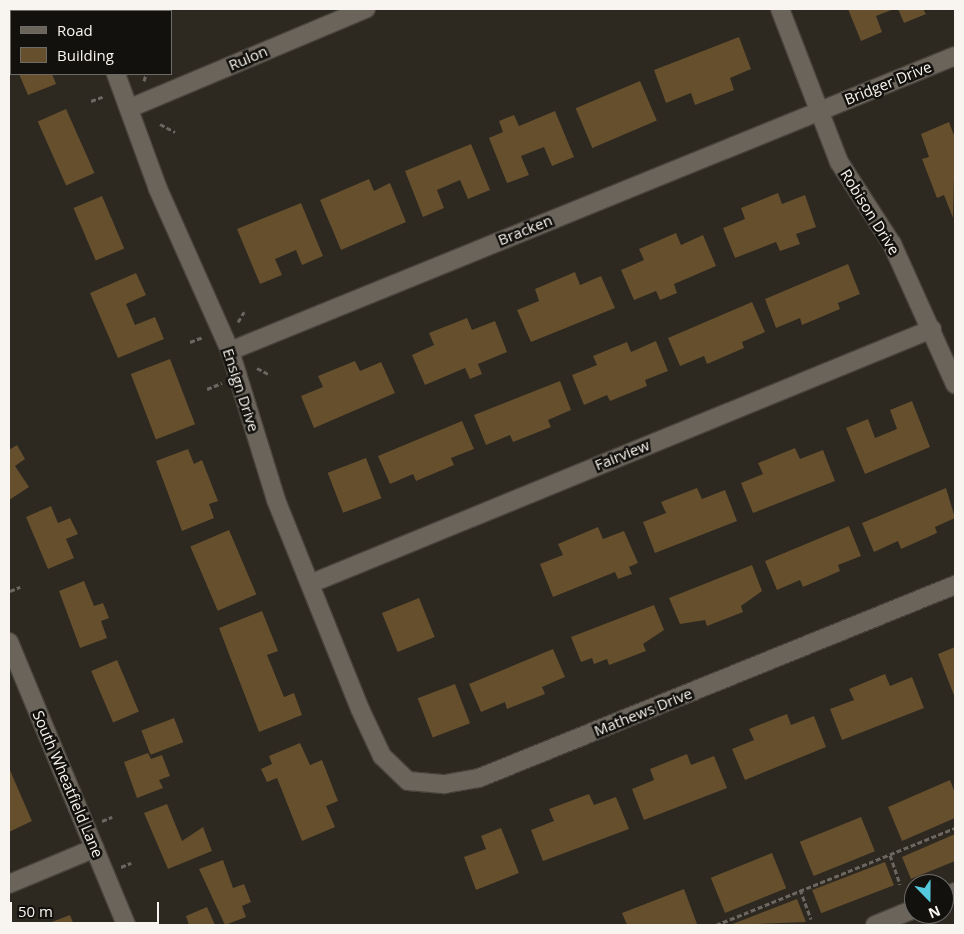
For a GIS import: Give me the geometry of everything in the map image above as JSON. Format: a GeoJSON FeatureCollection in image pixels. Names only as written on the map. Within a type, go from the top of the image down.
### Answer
{"type":"FeatureCollection","features":[{"type":"Feature","properties":{"kind":"street","name":"Rulon"},"geometry":{"type":"LineString","coordinates":[[130,108],[366,9]]}},
{"type":"Feature","properties":{"kind":"street","name":"Robison Drive"},"geometry":{"type":"LineString","coordinates":[[780,9],[821,110],[838,162],[892,244],[932,329],[955,384]]}},
{"type":"Feature","properties":{"kind":"street","name":"Bridger Drive"},"geometry":{"type":"LineString","coordinates":[[821,110],[955,56]]}},
{"type":"Feature","properties":{"kind":"street","name":"Ensign Drive"},"geometry":{"type":"LineString","coordinates":[[116,75],[162,198],[230,351],[276,500],[312,583],[360,708]]}},
{"type":"Feature","properties":{"kind":"street","name":"Bracken"},"geometry":{"type":"LineString","coordinates":[[230,351],[821,110]]}},
{"type":"Feature","properties":{"kind":"street","name":"Fairview"},"geometry":{"type":"LineString","coordinates":[[312,583],[932,329]]}},
{"type":"Feature","properties":{"kind":"street","name":"Mathews Drive"},"geometry":{"type":"LineString","coordinates":[[360,708],[382,756],[408,781],[445,784],[479,778],[955,586]]}},
{"type":"Feature","properties":{"kind":"street","name":"South Wheatfield Lane"},"geometry":{"type":"LineString","coordinates":[[9,642],[126,925]]}},
{"type":"Feature","properties":{"kind":"street"},"geometry":{"type":"LineString","coordinates":[[9,884],[95,848]]}},
{"type":"Feature","properties":{"kind":"street"},"geometry":{"type":"LineString","coordinates":[[875,925],[904,913]]}},
{"type":"Feature","properties":{"kind":"path"},"geometry":{"type":"LineString","coordinates":[[144,81],[146,75]]}},
{"type":"Feature","properties":{"kind":"path"},"geometry":{"type":"LineString","coordinates":[[91,102],[106,96]]}},
{"type":"Feature","properties":{"kind":"path"},"geometry":{"type":"LineString","coordinates":[[160,124],[175,132]]}},
{"type":"Feature","properties":{"kind":"path"},"geometry":{"type":"LineString","coordinates":[[237,323],[244,312]]}},
{"type":"Feature","properties":{"kind":"path"},"geometry":{"type":"LineString","coordinates":[[190,342],[203,337]]}},
{"type":"Feature","properties":{"kind":"path"},"geometry":{"type":"LineString","coordinates":[[257,368],[270,375]]}},
{"type":"Feature","properties":{"kind":"path"},"geometry":{"type":"LineString","coordinates":[[207,388],[222,382]]}},
{"type":"Feature","properties":{"kind":"path"},"geometry":{"type":"LineString","coordinates":[[10,591],[20,587]]}},
{"type":"Feature","properties":{"kind":"path"},"geometry":{"type":"LineString","coordinates":[[102,821],[112,817]]}},
{"type":"Feature","properties":{"kind":"path"},"geometry":{"type":"LineString","coordinates":[[716,925],[800,889],[955,828]]}},
{"type":"Feature","properties":{"kind":"path"},"geometry":{"type":"LineString","coordinates":[[890,855],[900,884]]}},
{"type":"Feature","properties":{"kind":"path"},"geometry":{"type":"LineString","coordinates":[[120,867],[131,862]]}},
{"type":"Feature","properties":{"kind":"path"},"geometry":{"type":"LineString","coordinates":[[800,889],[811,919]]}},
{"type":"Feature","properties":{"kind":"building"},"geometry":{"type":"Polygon","coordinates":[[[848,9],[894,9],[876,16],[882,32],[861,41],[848,9]]]}},
{"type":"Feature","properties":{"kind":"building"},"geometry":{"type":"Polygon","coordinates":[[[898,9],[923,9],[926,14],[904,23],[898,9]]]}},
{"type":"Feature","properties":{"kind":"building"},"geometry":{"type":"Polygon","coordinates":[[[739,37],[751,69],[730,78],[734,90],[695,105],[691,93],[666,103],[654,70],[739,37]]]}},
{"type":"Feature","properties":{"kind":"building"},"geometry":{"type":"Polygon","coordinates":[[[19,75],[52,75],[56,84],[28,95],[19,75]]]}},
{"type":"Feature","properties":{"kind":"building"},"geometry":{"type":"Polygon","coordinates":[[[640,81],[657,121],[592,148],[576,108],[640,81]]]}},
{"type":"Feature","properties":{"kind":"building"},"geometry":{"type":"Polygon","coordinates":[[[66,109],[94,173],[66,186],[38,122],[66,109]]]}},
{"type":"Feature","properties":{"kind":"building"},"geometry":{"type":"Polygon","coordinates":[[[555,111],[574,157],[552,166],[544,147],[521,156],[529,175],[507,183],[489,138],[503,132],[499,121],[514,115],[519,126],[555,111]]]}},
{"type":"Feature","properties":{"kind":"building"},"geometry":{"type":"Polygon","coordinates":[[[949,122],[955,138],[953,218],[944,195],[937,198],[922,159],[929,157],[921,134],[949,122]]]}},
{"type":"Feature","properties":{"kind":"building"},"geometry":{"type":"Polygon","coordinates":[[[471,144],[490,190],[468,199],[460,180],[437,190],[444,208],[423,217],[405,171],[471,144]]]}},
{"type":"Feature","properties":{"kind":"building"},"geometry":{"type":"Polygon","coordinates":[[[369,179],[374,191],[390,183],[406,222],[341,250],[320,200],[369,179]]]}},
{"type":"Feature","properties":{"kind":"building"},"geometry":{"type":"Polygon","coordinates":[[[778,193],[782,204],[805,195],[816,227],[796,234],[800,244],[780,251],[776,242],[735,258],[723,228],[745,219],[741,208],[778,193]]]}},
{"type":"Feature","properties":{"kind":"building"},"geometry":{"type":"Polygon","coordinates":[[[102,196],[124,248],[96,261],[73,208],[102,196]]]}},
{"type":"Feature","properties":{"kind":"building"},"geometry":{"type":"Polygon","coordinates":[[[301,203],[323,256],[302,265],[296,250],[275,259],[282,275],[260,284],[237,229],[301,203]]]}},
{"type":"Feature","properties":{"kind":"building"},"geometry":{"type":"Polygon","coordinates":[[[676,233],[681,245],[703,235],[716,266],[674,284],[677,293],[660,300],[656,291],[634,300],[621,270],[644,260],[639,249],[676,233]]]}},
{"type":"Feature","properties":{"kind":"building"},"geometry":{"type":"Polygon","coordinates":[[[848,264],[860,294],[838,303],[840,309],[802,325],[800,318],[776,328],[765,299],[848,264]]]}},
{"type":"Feature","properties":{"kind":"building"},"geometry":{"type":"Polygon","coordinates":[[[575,272],[580,285],[601,276],[615,308],[531,342],[517,310],[539,301],[535,289],[575,272]]]}},
{"type":"Feature","properties":{"kind":"building"},"geometry":{"type":"Polygon","coordinates":[[[136,273],[146,295],[126,304],[135,325],[155,317],[164,339],[118,358],[90,293],[136,273]]]}},
{"type":"Feature","properties":{"kind":"building"},"geometry":{"type":"Polygon","coordinates":[[[752,302],[765,332],[742,342],[744,348],[707,364],[704,356],[680,366],[668,338],[752,302]]]}},
{"type":"Feature","properties":{"kind":"building"},"geometry":{"type":"Polygon","coordinates":[[[467,318],[472,330],[495,321],[507,352],[478,364],[482,374],[470,379],[465,368],[425,385],[412,355],[434,345],[429,333],[467,318]]]}},
{"type":"Feature","properties":{"kind":"building"},"geometry":{"type":"Polygon","coordinates":[[[656,341],[668,371],[645,380],[647,386],[610,401],[607,395],[584,405],[572,375],[597,365],[593,356],[627,342],[631,352],[656,341]]]}},
{"type":"Feature","properties":{"kind":"building"},"geometry":{"type":"Polygon","coordinates":[[[170,359],[195,424],[156,439],[131,374],[170,359]]]}},
{"type":"Feature","properties":{"kind":"building"},"geometry":{"type":"Polygon","coordinates":[[[355,361],[360,371],[381,362],[395,393],[314,428],[301,396],[323,387],[318,376],[355,361]]]}},
{"type":"Feature","properties":{"kind":"building"},"geometry":{"type":"Polygon","coordinates":[[[560,381],[571,410],[548,420],[551,427],[513,442],[510,435],[486,445],[474,415],[560,381]]]}},
{"type":"Feature","properties":{"kind":"building"},"geometry":{"type":"Polygon","coordinates":[[[912,401],[930,447],[865,474],[846,428],[868,419],[875,438],[897,429],[890,410],[912,401]]]}},
{"type":"Feature","properties":{"kind":"building"},"geometry":{"type":"Polygon","coordinates":[[[462,421],[474,449],[451,458],[454,465],[416,481],[413,474],[390,484],[378,456],[462,421]]]}},
{"type":"Feature","properties":{"kind":"building"},"geometry":{"type":"Polygon","coordinates":[[[17,445],[25,459],[15,466],[29,487],[9,500],[9,450],[17,445]]]}},
{"type":"Feature","properties":{"kind":"building"},"geometry":{"type":"Polygon","coordinates":[[[795,448],[800,459],[823,450],[835,481],[753,513],[741,483],[763,474],[758,463],[795,448]]]}},
{"type":"Feature","properties":{"kind":"building"},"geometry":{"type":"Polygon","coordinates":[[[188,449],[194,464],[202,460],[218,501],[209,504],[214,518],[182,531],[156,461],[188,449]]]}},
{"type":"Feature","properties":{"kind":"building"},"geometry":{"type":"Polygon","coordinates":[[[366,458],[381,498],[343,513],[328,473],[366,458]]]}},
{"type":"Feature","properties":{"kind":"building"},"geometry":{"type":"Polygon","coordinates":[[[697,488],[702,499],[725,490],[737,521],[655,553],[643,522],[666,513],[661,502],[697,488]]]}},
{"type":"Feature","properties":{"kind":"building"},"geometry":{"type":"Polygon","coordinates":[[[946,488],[955,518],[935,527],[937,533],[901,549],[898,541],[874,552],[862,523],[946,488]]]}},
{"type":"Feature","properties":{"kind":"building"},"geometry":{"type":"Polygon","coordinates":[[[51,506],[58,523],[70,518],[78,534],[66,539],[74,558],[48,569],[26,517],[51,506]]]}},
{"type":"Feature","properties":{"kind":"building"},"geometry":{"type":"Polygon","coordinates":[[[849,526],[861,556],[838,565],[840,571],[803,587],[800,580],[777,590],[765,561],[849,526]]]}},
{"type":"Feature","properties":{"kind":"building"},"geometry":{"type":"Polygon","coordinates":[[[598,527],[603,539],[624,531],[638,563],[629,567],[632,574],[618,579],[615,572],[553,597],[540,564],[563,555],[558,544],[598,527]]]}},
{"type":"Feature","properties":{"kind":"building"},"geometry":{"type":"Polygon","coordinates":[[[229,530],[256,594],[218,611],[190,546],[229,530]]]}},
{"type":"Feature","properties":{"kind":"building"},"geometry":{"type":"Polygon","coordinates":[[[752,565],[762,591],[741,606],[743,612],[707,626],[705,620],[680,624],[669,598],[752,565]]]}},
{"type":"Feature","properties":{"kind":"building"},"geometry":{"type":"Polygon","coordinates":[[[84,581],[94,606],[103,603],[109,618],[101,621],[107,638],[80,648],[59,591],[84,581]]]}},
{"type":"Feature","properties":{"kind":"building"},"geometry":{"type":"Polygon","coordinates":[[[419,598],[435,637],[398,652],[382,613],[419,598]]]}},
{"type":"Feature","properties":{"kind":"building"},"geometry":{"type":"Polygon","coordinates":[[[654,605],[664,630],[643,644],[646,651],[609,665],[607,659],[594,664],[592,658],[581,662],[571,637],[654,605]]]}},
{"type":"Feature","properties":{"kind":"building"},"geometry":{"type":"Polygon","coordinates":[[[262,611],[278,651],[267,655],[284,697],[294,693],[302,715],[259,732],[219,628],[262,611]]]}},
{"type":"Feature","properties":{"kind":"building"},"geometry":{"type":"Polygon","coordinates":[[[955,647],[955,698],[938,654],[955,647]]]}},
{"type":"Feature","properties":{"kind":"building"},"geometry":{"type":"Polygon","coordinates":[[[553,649],[565,677],[542,687],[545,694],[507,709],[505,702],[481,712],[469,684],[553,649]]]}},
{"type":"Feature","properties":{"kind":"building"},"geometry":{"type":"Polygon","coordinates":[[[117,660],[139,712],[113,722],[91,671],[117,660]]]}},
{"type":"Feature","properties":{"kind":"building"},"geometry":{"type":"Polygon","coordinates":[[[885,674],[890,686],[912,677],[924,708],[842,740],[830,709],[854,700],[849,689],[885,674]]]}},
{"type":"Feature","properties":{"kind":"building"},"geometry":{"type":"Polygon","coordinates":[[[455,684],[470,723],[433,738],[418,698],[455,684]]]}},
{"type":"Feature","properties":{"kind":"building"},"geometry":{"type":"Polygon","coordinates":[[[787,714],[791,725],[814,716],[826,747],[745,780],[732,749],[754,740],[749,729],[787,714]]]}},
{"type":"Feature","properties":{"kind":"building"},"geometry":{"type":"Polygon","coordinates":[[[174,718],[183,742],[151,755],[141,731],[174,718]]]}},
{"type":"Feature","properties":{"kind":"building"},"geometry":{"type":"Polygon","coordinates":[[[300,743],[310,765],[322,760],[338,801],[326,806],[335,827],[302,841],[277,778],[267,782],[261,769],[272,764],[269,756],[300,743]]]}},
{"type":"Feature","properties":{"kind":"building"},"geometry":{"type":"Polygon","coordinates":[[[148,753],[151,759],[162,755],[170,776],[159,780],[163,788],[137,798],[124,762],[148,753]]]}},
{"type":"Feature","properties":{"kind":"building"},"geometry":{"type":"Polygon","coordinates":[[[687,754],[691,765],[714,756],[727,788],[644,820],[632,789],[654,780],[650,769],[687,754]]]}},
{"type":"Feature","properties":{"kind":"building"},"geometry":{"type":"Polygon","coordinates":[[[9,768],[32,821],[9,832],[9,768]]]}},
{"type":"Feature","properties":{"kind":"building"},"geometry":{"type":"Polygon","coordinates":[[[950,780],[955,793],[955,818],[902,841],[888,807],[950,780]]]}},
{"type":"Feature","properties":{"kind":"building"},"geometry":{"type":"Polygon","coordinates":[[[589,794],[594,805],[616,797],[629,829],[543,861],[531,830],[554,821],[549,809],[589,794]]]}},
{"type":"Feature","properties":{"kind":"building"},"geometry":{"type":"Polygon","coordinates":[[[167,804],[182,841],[203,827],[212,851],[168,869],[144,813],[167,804]]]}},
{"type":"Feature","properties":{"kind":"building"},"geometry":{"type":"Polygon","coordinates":[[[861,817],[875,851],[814,876],[800,842],[861,817]]]}},
{"type":"Feature","properties":{"kind":"building"},"geometry":{"type":"Polygon","coordinates":[[[501,828],[519,873],[476,890],[464,857],[486,849],[481,836],[501,828]]]}},
{"type":"Feature","properties":{"kind":"building"},"geometry":{"type":"Polygon","coordinates":[[[955,834],[955,861],[923,874],[909,874],[902,857],[955,834]]]}},
{"type":"Feature","properties":{"kind":"building"},"geometry":{"type":"Polygon","coordinates":[[[772,853],[786,888],[725,913],[711,878],[772,853]]]}},
{"type":"Feature","properties":{"kind":"building"},"geometry":{"type":"Polygon","coordinates":[[[223,860],[233,888],[244,884],[251,902],[242,906],[246,917],[225,925],[199,869],[223,860]]]}},
{"type":"Feature","properties":{"kind":"building"},"geometry":{"type":"Polygon","coordinates":[[[885,862],[894,885],[821,913],[812,890],[885,862]]]}},
{"type":"Feature","properties":{"kind":"building"},"geometry":{"type":"Polygon","coordinates":[[[684,889],[697,924],[627,925],[622,913],[684,889]]]}},
{"type":"Feature","properties":{"kind":"building"},"geometry":{"type":"Polygon","coordinates":[[[797,899],[806,922],[730,925],[797,899]]]}},
{"type":"Feature","properties":{"kind":"building"},"geometry":{"type":"Polygon","coordinates":[[[207,907],[215,925],[189,925],[186,916],[207,907]]]}},
{"type":"Feature","properties":{"kind":"building"},"geometry":{"type":"Polygon","coordinates":[[[70,915],[74,925],[44,925],[70,915]]]}}]}
